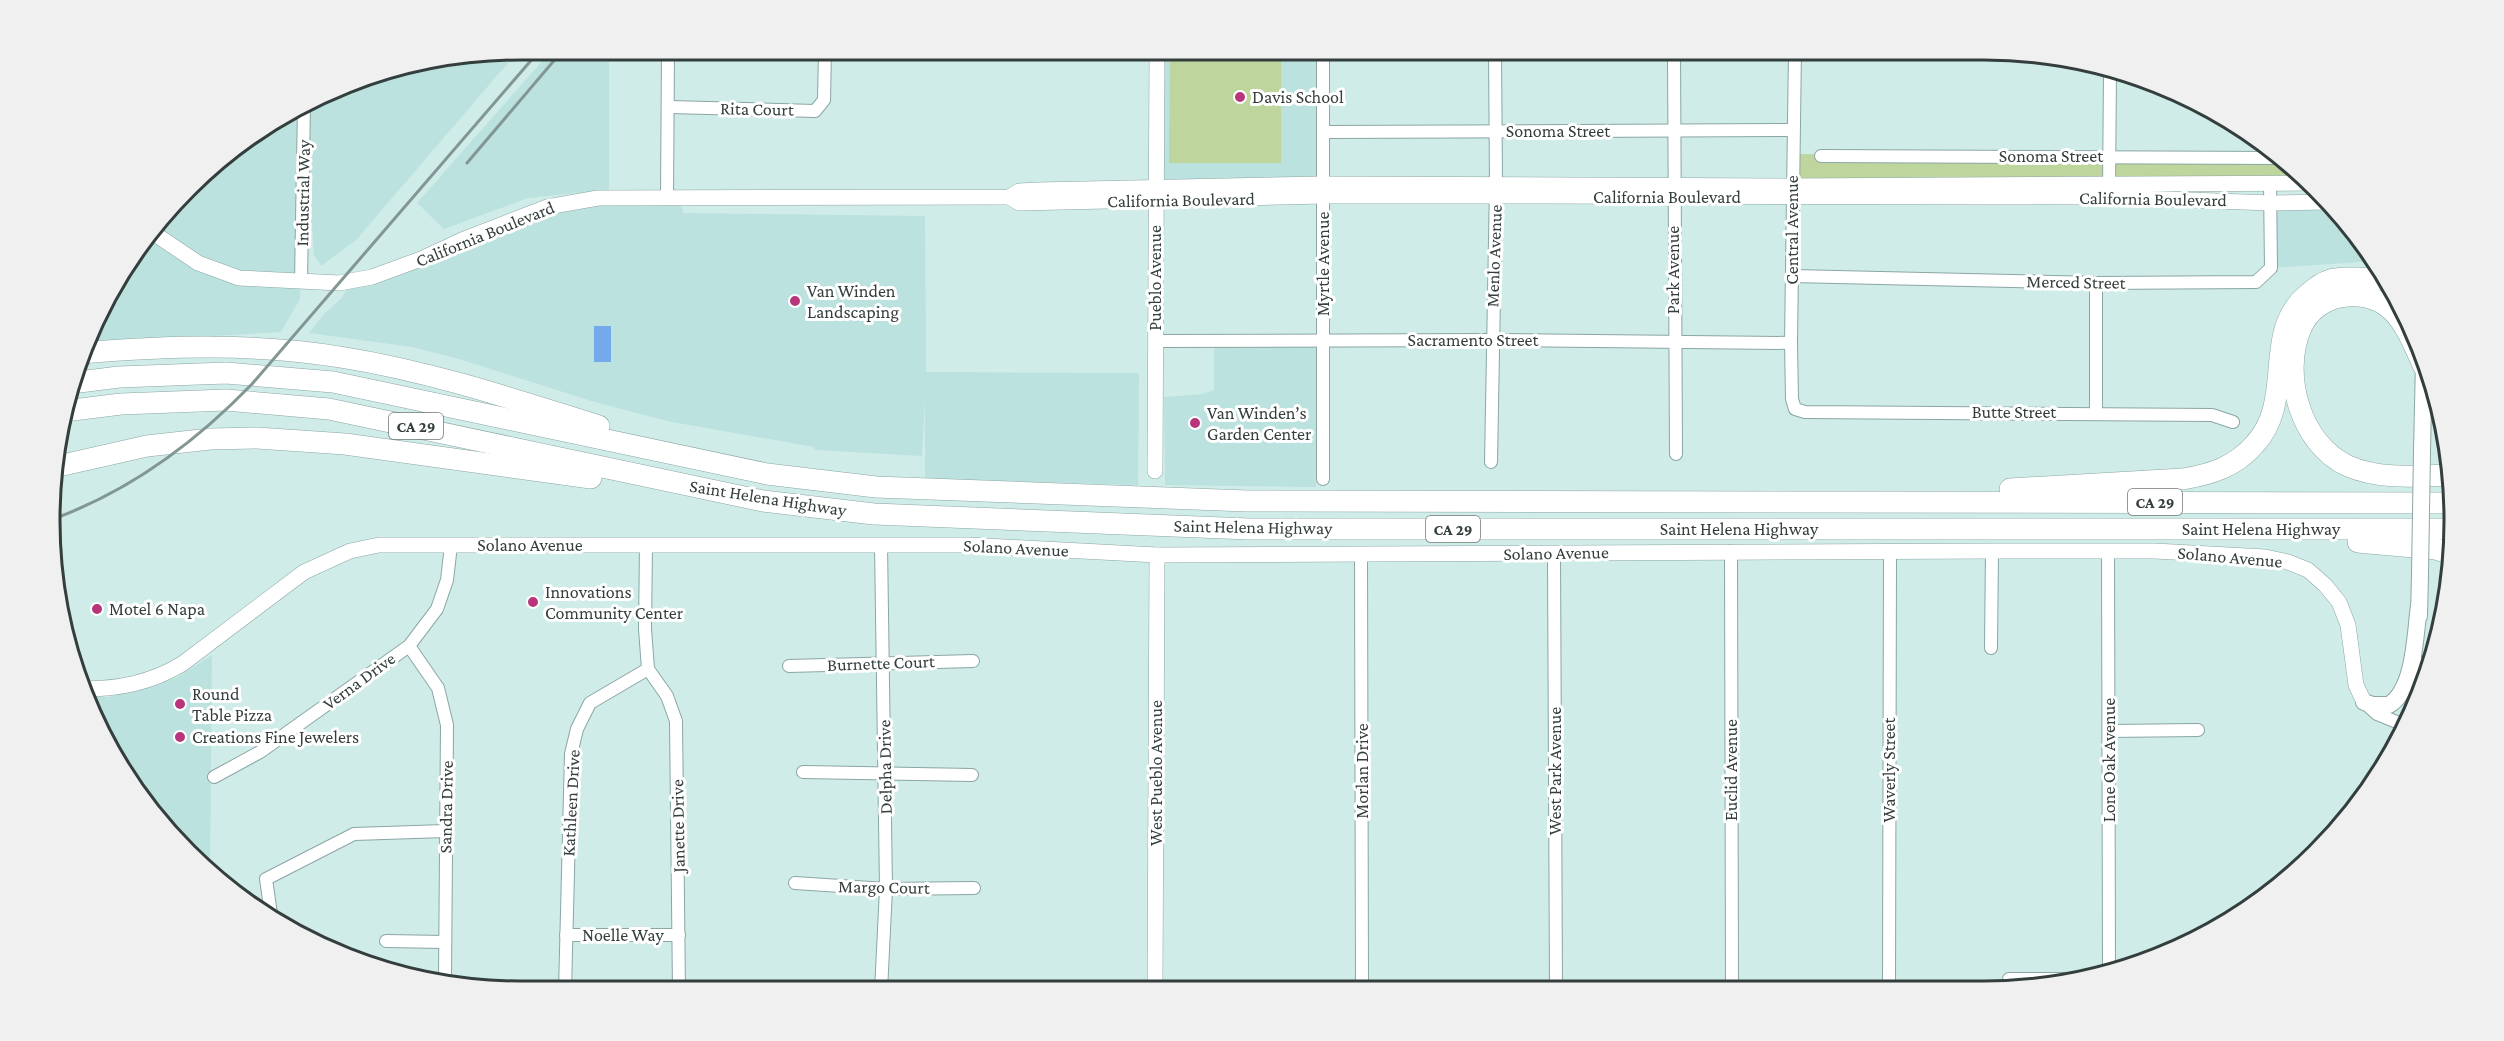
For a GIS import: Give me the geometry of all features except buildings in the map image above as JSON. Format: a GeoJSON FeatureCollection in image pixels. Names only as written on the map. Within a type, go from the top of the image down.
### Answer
{"type":"FeatureCollection","features":[{"type":"Feature","properties":{"kind":"highway"},"geometry":{"type":"LineString","coordinates":[[1857,502],[1993,490],[2183,479],[2208,475],[2230,466],[2265,433],[2275,411],[2281,345],[2286,321],[2299,301],[2318,285],[2334,279],[2374,277]]}},
{"type":"Feature","properties":{"kind":"highway"},"geometry":{"type":"LineString","coordinates":[[2398,319],[2389,309],[2371,298],[2350,294],[2332,298],[2314,310],[2301,326],[2295,345],[2295,388],[2300,413],[2311,436],[2328,454],[2347,466],[2369,473],[2392,476],[2442,475]]}},
{"type":"Feature","properties":{"kind":"highway"},"geometry":{"type":"LineString","coordinates":[[92,352],[189,347],[288,350],[350,358],[429,374],[711,463]]}},
{"type":"Feature","properties":{"kind":"highway","name":"Saint Helena Highway"},"geometry":{"type":"LineString","coordinates":[[81,382],[119,377],[216,374],[333,382],[711,463],[822,482],[876,487],[1247,501],[2443,502]]}},
{"type":"Feature","properties":{"kind":"highway","name":"Saint Helena Highway"},"geometry":{"type":"LineString","coordinates":[[74,410],[122,404],[215,400],[329,409],[763,501],[874,514],[1249,529],[2444,529]]}},
{"type":"Feature","properties":{"kind":"highway"},"geometry":{"type":"LineString","coordinates":[[64,465],[157,444],[210,439],[299,439],[763,501]]}},
{"type":"Feature","properties":{"kind":"highway"},"geometry":{"type":"LineString","coordinates":[[2145,529],[2263,534],[2398,545],[2443,553]]}},
{"type":"Feature","properties":{"kind":"main road"},"geometry":{"type":"LineString","coordinates":[[2418,675],[2424,385]]}},
{"type":"Feature","properties":{"kind":"main road"},"geometry":{"type":"LineString","coordinates":[[2364,702],[2373,705],[2389,705],[2403,692],[2408,679],[2419,606]]}},
{"type":"Feature","properties":{"kind":"main road"},"geometry":{"type":"LineString","coordinates":[[2418,661],[2420,670]]}},
{"type":"Feature","properties":{"kind":"street"},"geometry":{"type":"LineString","coordinates":[[667,197],[670,107],[668,60]]}},
{"type":"Feature","properties":{"kind":"street","name":"Rita Court"},"geometry":{"type":"LineString","coordinates":[[670,107],[815,111],[824,100],[825,60]]}},
{"type":"Feature","properties":{"kind":"street","name":"Pueblo Avenue"},"geometry":{"type":"LineString","coordinates":[[1155,471],[1157,60]]}},
{"type":"Feature","properties":{"kind":"street","name":"Myrtle Avenue"},"geometry":{"type":"LineString","coordinates":[[1323,60],[1323,479]]}},
{"type":"Feature","properties":{"kind":"street","name":"Menlo Avenue"},"geometry":{"type":"LineString","coordinates":[[1491,462],[1496,191],[1495,60]]}},
{"type":"Feature","properties":{"kind":"street","name":"Park Avenue"},"geometry":{"type":"LineString","coordinates":[[1674,60],[1673,342],[1676,454]]}},
{"type":"Feature","properties":{"kind":"street","name":"Central Avenue"},"geometry":{"type":"LineString","coordinates":[[1795,60],[1791,343],[1792,399],[1795,409]]}},
{"type":"Feature","properties":{"kind":"street"},"geometry":{"type":"LineString","coordinates":[[2109,191],[2110,78]]}},
{"type":"Feature","properties":{"kind":"street","name":"Industrial Way"},"geometry":{"type":"LineString","coordinates":[[301,282],[304,114]]}},
{"type":"Feature","properties":{"kind":"street","name":"Sonoma Street"},"geometry":{"type":"LineString","coordinates":[[1323,132],[1793,130]]}},
{"type":"Feature","properties":{"kind":"street","name":"Sonoma Street"},"geometry":{"type":"LineString","coordinates":[[1821,156],[2267,158]]}},
{"type":"Feature","properties":{"kind":"street","name":"Merced Street"},"geometry":{"type":"LineString","coordinates":[[1792,276],[2096,283],[2256,282],[2271,268],[2270,183]]}},
{"type":"Feature","properties":{"kind":"street","name":"California Boulevard"},"geometry":{"type":"LineString","coordinates":[[158,236],[176,250],[238,278],[339,283],[372,277],[547,207],[597,198],[1009,196],[1018,191],[1028,190],[1155,195],[1323,190],[2109,191],[2296,183]]}},
{"type":"Feature","properties":{"kind":"street","name":"California Boulevard"},"geometry":{"type":"LineString","coordinates":[[2109,191],[2271,203],[2316,202]]}},
{"type":"Feature","properties":{"kind":"street"},"geometry":{"type":"LineString","coordinates":[[2096,283],[2096,412]]}},
{"type":"Feature","properties":{"kind":"street","name":"Sacramento Street"},"geometry":{"type":"LineString","coordinates":[[1155,341],[1492,340],[1791,343]]}},
{"type":"Feature","properties":{"kind":"street","name":"Butte Street"},"geometry":{"type":"LineString","coordinates":[[1795,409],[1805,412],[2096,412],[2211,415],[2233,422]]}},
{"type":"Feature","properties":{"kind":"street"},"geometry":{"type":"LineString","coordinates":[[646,544],[645,629],[648,669]]}},
{"type":"Feature","properties":{"kind":"street","name":"Delpha Drive"},"geometry":{"type":"LineString","coordinates":[[881,544],[886,772],[886,889],[881,981]]}},
{"type":"Feature","properties":{"kind":"street","name":"Solano Avenue"},"geometry":{"type":"LineString","coordinates":[[92,689],[118,688],[163,675],[182,664],[304,572],[350,551],[379,545],[986,545],[1157,555],[2108,551],[2265,557],[2288,562],[2308,570],[2339,602],[2348,625],[2356,685],[2364,702]]}},
{"type":"Feature","properties":{"kind":"street","name":"Verna Drive"},"geometry":{"type":"LineString","coordinates":[[214,777],[260,752],[409,646],[437,609],[447,580],[451,545]]}},
{"type":"Feature","properties":{"kind":"street","name":"Euclid Avenue"},"geometry":{"type":"LineString","coordinates":[[1731,551],[1732,981]]}},
{"type":"Feature","properties":{"kind":"street"},"geometry":{"type":"LineString","coordinates":[[1991,648],[1992,551]]}},
{"type":"Feature","properties":{"kind":"street","name":"Lone Oak Avenue"},"geometry":{"type":"LineString","coordinates":[[2108,551],[2109,963]]}},
{"type":"Feature","properties":{"kind":"street","name":"Waverly Street"},"geometry":{"type":"LineString","coordinates":[[1889,981],[1890,552]]}},
{"type":"Feature","properties":{"kind":"street","name":"Morlan Drive"},"geometry":{"type":"LineString","coordinates":[[1361,554],[1362,981]]}},
{"type":"Feature","properties":{"kind":"street","name":"West Park Avenue"},"geometry":{"type":"LineString","coordinates":[[1554,554],[1556,981]]}},
{"type":"Feature","properties":{"kind":"street","name":"West Pueblo Avenue"},"geometry":{"type":"LineString","coordinates":[[1155,981],[1157,555]]}},
{"type":"Feature","properties":{"kind":"street","name":"Sandra Drive"},"geometry":{"type":"LineString","coordinates":[[409,646],[438,688],[447,725],[445,974]]}},
{"type":"Feature","properties":{"kind":"street","name":"Burnette Court"},"geometry":{"type":"LineString","coordinates":[[789,666],[973,661]]}},
{"type":"Feature","properties":{"kind":"street","name":"Kathleen Drive"},"geometry":{"type":"LineString","coordinates":[[565,981],[571,754],[577,729],[590,703],[648,669]]}},
{"type":"Feature","properties":{"kind":"street","name":"Janette Drive"},"geometry":{"type":"LineString","coordinates":[[648,669],[667,696],[676,722],[679,981]]}},
{"type":"Feature","properties":{"kind":"street"},"geometry":{"type":"LineString","coordinates":[[2364,702],[2377,714],[2398,722]]}},
{"type":"Feature","properties":{"kind":"street"},"geometry":{"type":"LineString","coordinates":[[2109,730],[2198,730]]}},
{"type":"Feature","properties":{"kind":"street"},"geometry":{"type":"LineString","coordinates":[[803,772],[972,775]]}},
{"type":"Feature","properties":{"kind":"street"},"geometry":{"type":"LineString","coordinates":[[270,906],[266,879],[354,834],[446,831]]}},
{"type":"Feature","properties":{"kind":"street","name":"Margo Court"},"geometry":{"type":"LineString","coordinates":[[795,883],[886,889],[974,888]]}},
{"type":"Feature","properties":{"kind":"street","name":"Noelle Way"},"geometry":{"type":"LineString","coordinates":[[566,935],[679,935]]}},
{"type":"Feature","properties":{"kind":"street"},"geometry":{"type":"LineString","coordinates":[[386,940],[445,942]]}},
{"type":"Feature","properties":{"kind":"street"},"geometry":{"type":"LineString","coordinates":[[2009,979],[2024,979]]}},
{"type":"Feature","properties":{"kind":"shaded area"},"geometry":{"type":"Polygon","coordinates":[[[510,60],[356,240],[321,266],[314,255],[312,225],[303,216],[300,299],[281,332],[96,343],[122,290],[155,240],[195,195],[240,155],[317,107],[372,84],[460,64],[510,60]]]}},
{"type":"Feature","properties":{"kind":"shaded area"},"geometry":{"type":"Polygon","coordinates":[[[543,60],[609,60],[609,190],[528,198],[444,229],[417,203],[543,60]]]}},
{"type":"Feature","properties":{"kind":"shaded area","name":"Davis School"},"geometry":{"type":"Polygon","coordinates":[[[1157,60],[1323,60],[1323,184],[1155,188],[1157,60]]]}},
{"type":"Feature","properties":{"kind":"shaded area"},"geometry":{"type":"Polygon","coordinates":[[[677,198],[684,213],[925,216],[926,372],[1139,373],[1138,485],[925,479],[925,397],[922,456],[815,450],[814,447],[667,421],[591,401],[459,359],[412,347],[309,333],[326,312],[341,299],[353,280],[547,207],[677,198]]]}},
{"type":"Feature","properties":{"kind":"shaded area"},"geometry":{"type":"Polygon","coordinates":[[[2316,202],[2349,240],[2364,262],[2271,268],[2271,203],[2316,202]]]}},
{"type":"Feature","properties":{"kind":"shaded area"},"geometry":{"type":"Polygon","coordinates":[[[1214,347],[1317,347],[1316,487],[1165,485],[1164,397],[1203,394],[1214,390],[1214,347]]]}},
{"type":"Feature","properties":{"kind":"shaded area"},"geometry":{"type":"Polygon","coordinates":[[[212,655],[210,860],[155,801],[122,751],[95,697],[110,697],[176,678],[212,655]]]}},
{"type":"Feature","properties":{"kind":"green space"},"geometry":{"type":"Polygon","coordinates":[[[1170,60],[1281,60],[1281,163],[1169,163],[1170,60]]]}},
{"type":"Feature","properties":{"kind":"green space"},"geometry":{"type":"Polygon","coordinates":[[[1793,154],[2267,158],[2297,183],[1792,186],[1793,154]]]}},
{"type":"Feature","properties":{"kind":"water"},"geometry":{"type":"Polygon","coordinates":[[[594,326],[611,326],[611,362],[594,362],[594,326]]]}},
{"type":"Feature","properties":{"kind":"railway"},"geometry":{"type":"LineString","coordinates":[[60,516],[84,507],[136,479],[185,445],[231,405],[252,384],[531,60]]}},
{"type":"Feature","properties":{"kind":"railway"},"geometry":{"type":"LineString","coordinates":[[467,163],[555,60]]}},
{"type":"Feature","properties":{"kind":"place","name":"Davis School"},"geometry":{"type":"Point","coordinates":[1240,97]}},
{"type":"Feature","properties":{"kind":"place","name":"Van Winden Landscaping"},"geometry":{"type":"Point","coordinates":[795,301]}},
{"type":"Feature","properties":{"kind":"place","name":"Van Winden’s Garden Center"},"geometry":{"type":"Point","coordinates":[1195,423]}},
{"type":"Feature","properties":{"kind":"place","name":"Innovations Community Center"},"geometry":{"type":"Point","coordinates":[533,602]}},
{"type":"Feature","properties":{"kind":"place","name":"Motel 6 Napa"},"geometry":{"type":"Point","coordinates":[97,609]}},
{"type":"Feature","properties":{"kind":"place","name":"Round Table Pizza"},"geometry":{"type":"Point","coordinates":[180,704]}},
{"type":"Feature","properties":{"kind":"place","name":"Creations Fine Jewelers"},"geometry":{"type":"Point","coordinates":[180,737]}}]}
